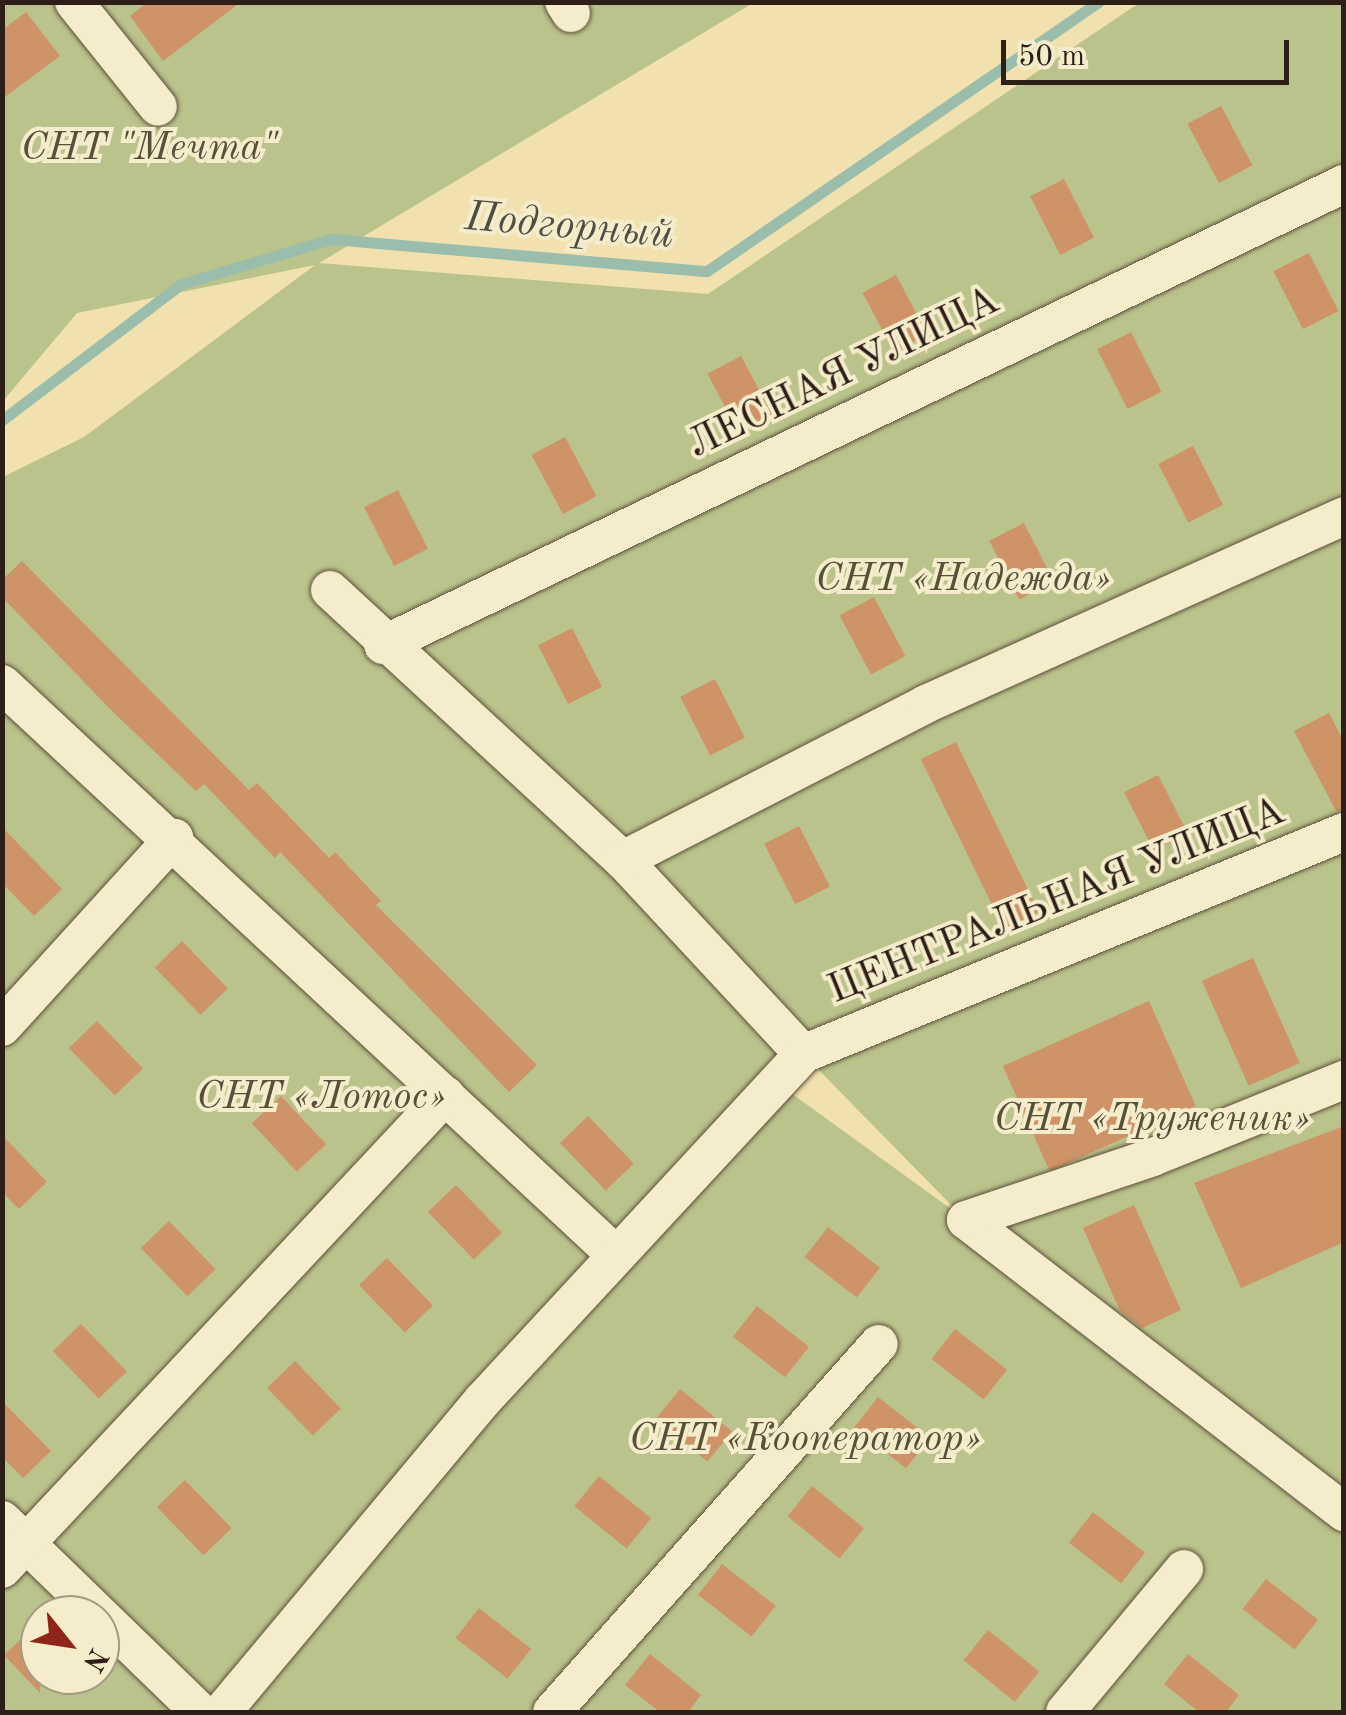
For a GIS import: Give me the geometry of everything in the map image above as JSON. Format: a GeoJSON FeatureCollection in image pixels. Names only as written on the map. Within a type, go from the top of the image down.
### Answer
{"type":"FeatureCollection","features":[{"type":"Feature","properties":{"kind":"street"},"geometry":{"type":"LineString","coordinates":[[74,2],[158,108]]}},
{"type":"Feature","properties":{"kind":"street","name":"ЛЕСНАЯ УЛИЦА"},"geometry":{"type":"LineString","coordinates":[[383,646],[1344,184]]}},
{"type":"Feature","properties":{"kind":"street"},"geometry":{"type":"LineString","coordinates":[[623,860],[926,704],[1344,516]]}},
{"type":"Feature","properties":{"kind":"street"},"geometry":{"type":"LineString","coordinates":[[222,1712],[616,1254],[803,1054],[623,860],[383,646],[330,590]]}},
{"type":"Feature","properties":{"kind":"street"},"geometry":{"type":"LineString","coordinates":[[2,684],[174,838],[616,1254]]}},
{"type":"Feature","properties":{"kind":"street","name":"ЦЕНТРАЛЬНАЯ УЛИЦА"},"geometry":{"type":"LineString","coordinates":[[803,1054],[1344,832]]}},
{"type":"Feature","properties":{"kind":"street"},"geometry":{"type":"LineString","coordinates":[[2,1027],[174,838]]}},
{"type":"Feature","properties":{"kind":"street"},"geometry":{"type":"LineString","coordinates":[[1343,1511],[966,1220],[1153,1157],[1344,1080]]}},
{"type":"Feature","properties":{"kind":"street"},"geometry":{"type":"LineString","coordinates":[[200,1712],[11,1544],[446,1095]]}},
{"type":"Feature","properties":{"kind":"street"},"geometry":{"type":"LineString","coordinates":[[552,1712],[879,1344]]}},
{"type":"Feature","properties":{"kind":"street"},"geometry":{"type":"LineString","coordinates":[[1065,1712],[1184,1569]]}},
{"type":"Feature","properties":{"kind":"green space"},"geometry":{"type":"Polygon","coordinates":[[[3,3],[753,3],[319,263],[708,294],[1139,3],[1343,3],[1343,1712],[3,1712],[3,477],[84,437],[315,265],[77,313],[3,401],[3,3]],[[803,1054],[762,1072],[958,1214],[803,1054]]]}},
{"type":"Feature","properties":{"kind":"building"},"geometry":{"type":"Polygon","coordinates":[[[148,2],[241,2],[163,61],[130,16],[148,2]]]}},
{"type":"Feature","properties":{"kind":"building"},"geometry":{"type":"Polygon","coordinates":[[[26,12],[60,56],[2,99],[2,30],[26,12]]]}},
{"type":"Feature","properties":{"kind":"building"},"geometry":{"type":"Polygon","coordinates":[[[1221,106],[1252,165],[1219,183],[1187,124],[1221,106]]]}},
{"type":"Feature","properties":{"kind":"building"},"geometry":{"type":"Polygon","coordinates":[[[1064,179],[1094,238],[1060,255],[1030,196],[1064,179]]]}},
{"type":"Feature","properties":{"kind":"building"},"geometry":{"type":"Polygon","coordinates":[[[1309,253],[1339,311],[1303,329],[1273,271],[1309,253]]]}},
{"type":"Feature","properties":{"kind":"building"},"geometry":{"type":"Polygon","coordinates":[[[896,275],[927,334],[894,352],[862,293],[896,275]]]}},
{"type":"Feature","properties":{"kind":"building"},"geometry":{"type":"Polygon","coordinates":[[[1131,332],[1161,392],[1128,409],[1097,349],[1131,332]]]}},
{"type":"Feature","properties":{"kind":"building"},"geometry":{"type":"Polygon","coordinates":[[[741,356],[772,415],[739,433],[707,374],[741,356]]]}},
{"type":"Feature","properties":{"kind":"building"},"geometry":{"type":"Polygon","coordinates":[[[565,437],[596,496],[563,514],[531,455],[565,437]]]}},
{"type":"Feature","properties":{"kind":"building"},"geometry":{"type":"Polygon","coordinates":[[[1193,446],[1223,505],[1188,523],[1158,464],[1193,446]]]}},
{"type":"Feature","properties":{"kind":"building"},"geometry":{"type":"Polygon","coordinates":[[[398,490],[428,549],[394,566],[364,507],[398,490]]]}},
{"type":"Feature","properties":{"kind":"building"},"geometry":{"type":"Polygon","coordinates":[[[1024,523],[1054,582],[1019,600],[989,541],[1024,523]]]}},
{"type":"Feature","properties":{"kind":"building"},"geometry":{"type":"Polygon","coordinates":[[[22,561],[249,790],[257,783],[329,858],[335,852],[381,901],[376,905],[537,1065],[509,1092],[280,852],[275,858],[204,784],[196,791],[112,711],[2,597],[2,580],[22,561]]]}},
{"type":"Feature","properties":{"kind":"building"},"geometry":{"type":"Polygon","coordinates":[[[874,597],[905,656],[871,674],[840,615],[874,597]]]}},
{"type":"Feature","properties":{"kind":"building"},"geometry":{"type":"Polygon","coordinates":[[[572,628],[602,687],[568,704],[538,645],[572,628]]]}},
{"type":"Feature","properties":{"kind":"building"},"geometry":{"type":"Polygon","coordinates":[[[715,679],[745,738],[710,756],[680,697],[715,679]]]}},
{"type":"Feature","properties":{"kind":"building"},"geometry":{"type":"Polygon","coordinates":[[[1329,713],[1344,742],[1344,810],[1336,811],[1294,731],[1329,713]]]}},
{"type":"Feature","properties":{"kind":"building"},"geometry":{"type":"Polygon","coordinates":[[[956,742],[1039,912],[1004,929],[921,759],[956,742]]]}},
{"type":"Feature","properties":{"kind":"building"},"geometry":{"type":"Polygon","coordinates":[[[1158,775],[1188,834],[1154,851],[1124,792],[1158,775]]]}},
{"type":"Feature","properties":{"kind":"building"},"geometry":{"type":"Polygon","coordinates":[[[799,826],[830,887],[795,904],[764,844],[799,826]]]}},
{"type":"Feature","properties":{"kind":"building"},"geometry":{"type":"Polygon","coordinates":[[[2,827],[62,889],[34,916],[2,883],[2,827]]]}},
{"type":"Feature","properties":{"kind":"building"},"geometry":{"type":"Polygon","coordinates":[[[182,941],[228,988],[201,1015],[155,967],[182,941]]]}},
{"type":"Feature","properties":{"kind":"building"},"geometry":{"type":"Polygon","coordinates":[[[1253,958],[1300,1063],[1249,1086],[1202,981],[1253,958]]]}},
{"type":"Feature","properties":{"kind":"building"},"geometry":{"type":"Polygon","coordinates":[[[1149,1001],[1196,1106],[1050,1171],[1003,1066],[1149,1001]]]}},
{"type":"Feature","properties":{"kind":"building"},"geometry":{"type":"Polygon","coordinates":[[[97,1021],[143,1068],[115,1096],[69,1048],[97,1021]]]}},
{"type":"Feature","properties":{"kind":"building"},"geometry":{"type":"Polygon","coordinates":[[[281,1096],[326,1144],[297,1172],[252,1123],[281,1096]]]}},
{"type":"Feature","properties":{"kind":"building"},"geometry":{"type":"Polygon","coordinates":[[[588,1116],[634,1163],[606,1191],[560,1143],[588,1116]]]}},
{"type":"Feature","properties":{"kind":"building"},"geometry":{"type":"Polygon","coordinates":[[[1344,1126],[1344,1242],[1241,1288],[1194,1183],[1344,1126]]]}},
{"type":"Feature","properties":{"kind":"building"},"geometry":{"type":"Polygon","coordinates":[[[2,1135],[47,1182],[19,1209],[2,1192],[2,1135]]]}},
{"type":"Feature","properties":{"kind":"building"},"geometry":{"type":"Polygon","coordinates":[[[456,1185],[502,1232],[474,1260],[428,1212],[456,1185]]]}},
{"type":"Feature","properties":{"kind":"building"},"geometry":{"type":"Polygon","coordinates":[[[1134,1205],[1181,1310],[1142,1328],[1120,1311],[1083,1228],[1134,1205]]]}},
{"type":"Feature","properties":{"kind":"building"},"geometry":{"type":"Polygon","coordinates":[[[169,1221],[216,1269],[187,1296],[141,1248],[169,1221]]]}},
{"type":"Feature","properties":{"kind":"building"},"geometry":{"type":"Polygon","coordinates":[[[828,1227],[880,1268],[857,1298],[805,1257],[828,1227]]]}},
{"type":"Feature","properties":{"kind":"building"},"geometry":{"type":"Polygon","coordinates":[[[387,1258],[433,1305],[405,1333],[359,1285],[387,1258]]]}},
{"type":"Feature","properties":{"kind":"building"},"geometry":{"type":"Polygon","coordinates":[[[757,1306],[809,1347],[785,1377],[733,1337],[757,1306]]]}},
{"type":"Feature","properties":{"kind":"building"},"geometry":{"type":"Polygon","coordinates":[[[81,1324],[127,1371],[99,1399],[53,1351],[81,1324]]]}},
{"type":"Feature","properties":{"kind":"building"},"geometry":{"type":"Polygon","coordinates":[[[955,1329],[1007,1370],[984,1400],[932,1359],[955,1329]]]}},
{"type":"Feature","properties":{"kind":"building"},"geometry":{"type":"Polygon","coordinates":[[[295,1361],[341,1408],[313,1436],[267,1388],[295,1361]]]}},
{"type":"Feature","properties":{"kind":"building"},"geometry":{"type":"Polygon","coordinates":[[[680,1389],[732,1431],[708,1461],[655,1419],[680,1389]]]}},
{"type":"Feature","properties":{"kind":"building"},"geometry":{"type":"Polygon","coordinates":[[[878,1397],[930,1438],[906,1468],[854,1428],[878,1397]]]}},
{"type":"Feature","properties":{"kind":"building"},"geometry":{"type":"Polygon","coordinates":[[[2,1401],[51,1451],[23,1478],[2,1457],[2,1401]]]}},
{"type":"Feature","properties":{"kind":"building"},"geometry":{"type":"Polygon","coordinates":[[[599,1476],[651,1518],[627,1548],[574,1506],[599,1476]]]}},
{"type":"Feature","properties":{"kind":"building"},"geometry":{"type":"Polygon","coordinates":[[[185,1480],[232,1528],[203,1555],[157,1507],[185,1480]]]}},
{"type":"Feature","properties":{"kind":"building"},"geometry":{"type":"Polygon","coordinates":[[[812,1486],[864,1528],[840,1558],[787,1516],[812,1486]]]}},
{"type":"Feature","properties":{"kind":"building"},"geometry":{"type":"Polygon","coordinates":[[[1093,1512],[1145,1553],[1121,1583],[1069,1543],[1093,1512]]]}},
{"type":"Feature","properties":{"kind":"building"},"geometry":{"type":"Polygon","coordinates":[[[722,1564],[776,1606],[752,1637],[698,1595],[722,1564]]]}},
{"type":"Feature","properties":{"kind":"building"},"geometry":{"type":"Polygon","coordinates":[[[1266,1579],[1318,1620],[1295,1650],[1243,1609],[1266,1579]]]}},
{"type":"Feature","properties":{"kind":"building"},"geometry":{"type":"Polygon","coordinates":[[[479,1608],[531,1649],[508,1679],[456,1638],[479,1608]]]}},
{"type":"Feature","properties":{"kind":"building"},"geometry":{"type":"Polygon","coordinates":[[[988,1630],[1039,1672],[1015,1702],[963,1660],[988,1630]]]}},
{"type":"Feature","properties":{"kind":"building"},"geometry":{"type":"Polygon","coordinates":[[[20,1640],[20,1672],[4,1655],[20,1640]]]}},
{"type":"Feature","properties":{"kind":"building"},"geometry":{"type":"Polygon","coordinates":[[[650,1654],[701,1695],[688,1712],[660,1712],[625,1685],[650,1654]]]}},
{"type":"Feature","properties":{"kind":"building"},"geometry":{"type":"Polygon","coordinates":[[[1188,1654],[1239,1695],[1226,1712],[1199,1712],[1164,1684],[1188,1654]]]}},
{"type":"Feature","properties":{"kind":"waterway","name":"Подгорный"},"geometry":{"type":"LineString","coordinates":[[2,420],[181,284],[331,239],[707,271],[1099,2]]}},
{"type":"Feature","properties":{"kind":"park label","name":"СНТ \"Мечта\""},"geometry":{"type":"Point","coordinates":[149,149]}},
{"type":"Feature","properties":{"kind":"park label","name":"СНТ «Надежда»"},"geometry":{"type":"Point","coordinates":[963,580]}},
{"type":"Feature","properties":{"kind":"park label","name":"СНТ «Лотос»"},"geometry":{"type":"Point","coordinates":[321,1098]}},
{"type":"Feature","properties":{"kind":"park label","name":"СНТ «Труженик»"},"geometry":{"type":"Point","coordinates":[1152,1120]}},
{"type":"Feature","properties":{"kind":"park label","name":"СНТ «Кооператор»"},"geometry":{"type":"Point","coordinates":[805,1440]}}]}
